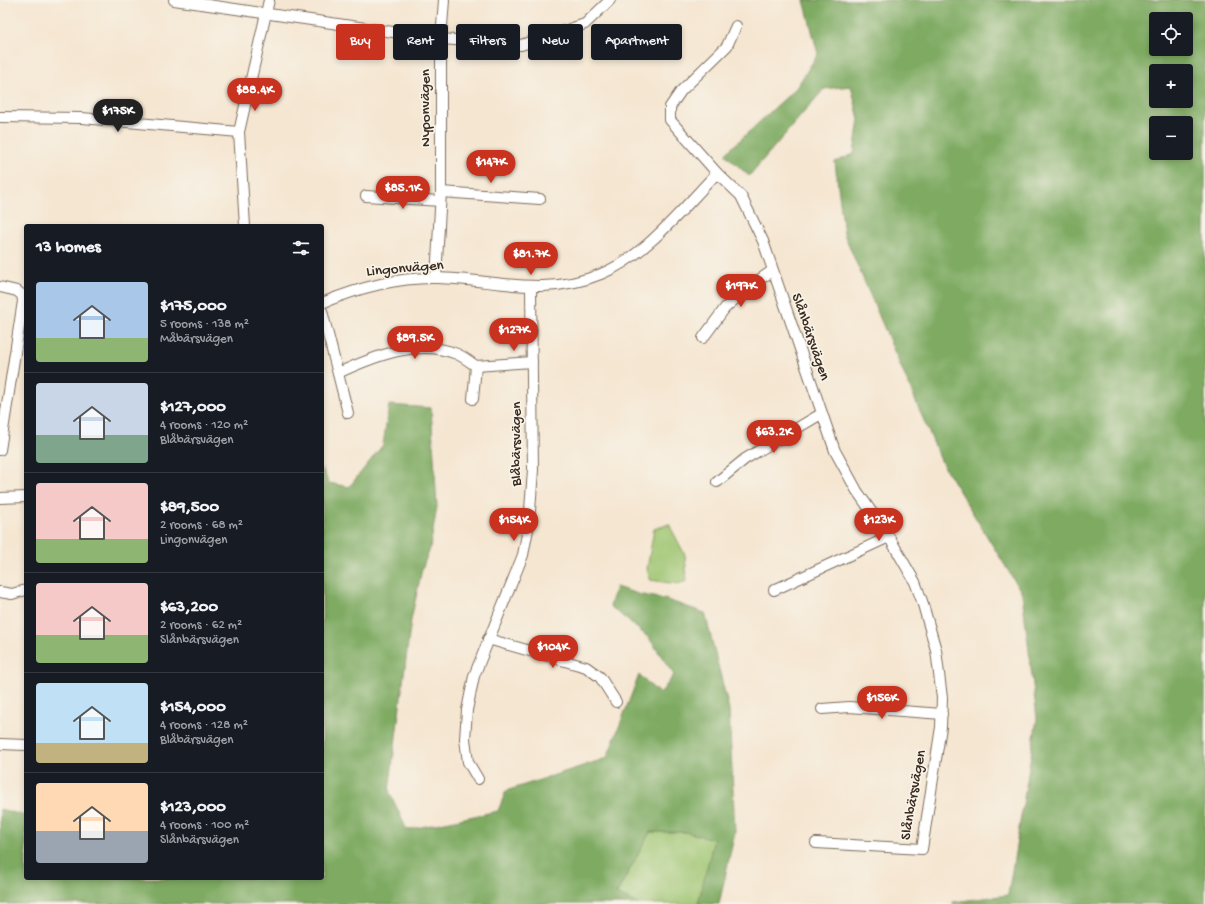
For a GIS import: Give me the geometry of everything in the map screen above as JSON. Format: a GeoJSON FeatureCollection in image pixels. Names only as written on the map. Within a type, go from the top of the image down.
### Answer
{"type":"FeatureCollection","features":[{"type":"Feature","properties":{"kind":"street"},"geometry":{"type":"LineString","coordinates":[[174,0],[393,32]]}},
{"type":"Feature","properties":{"kind":"street"},"geometry":{"type":"LineString","coordinates":[[245,224],[239,132],[269,0]]}},
{"type":"Feature","properties":{"kind":"street","name":"Nyponvägen"},"geometry":{"type":"LineString","coordinates":[[442,24],[444,0]]}},
{"type":"Feature","properties":{"kind":"street"},"geometry":{"type":"LineString","coordinates":[[448,40],[521,45],[585,24],[610,0]]}},
{"type":"Feature","properties":{"kind":"street","name":"Slånbärsvägen"},"geometry":{"type":"LineString","coordinates":[[736,26],[727,46],[681,91],[670,107],[670,120],[717,173],[741,196],[763,241],[821,414],[835,451],[858,491],[915,582],[930,622],[936,650],[942,698],[942,714],[922,849],[816,843]]}},
{"type":"Feature","properties":{"kind":"street","name":"Nyponvägen"},"geometry":{"type":"LineString","coordinates":[[436,278],[441,197],[441,60]]}},
{"type":"Feature","properties":{"kind":"street"},"geometry":{"type":"LineString","coordinates":[[0,116],[82,118],[239,132]]}},
{"type":"Feature","properties":{"kind":"street","name":"Lingonvägen"},"geometry":{"type":"LineString","coordinates":[[324,302],[372,285],[436,278],[531,287],[570,283],[602,274],[633,255],[652,239],[717,173]]}},
{"type":"Feature","properties":{"kind":"street"},"geometry":{"type":"LineString","coordinates":[[366,196],[540,199]]}},
{"type":"Feature","properties":{"kind":"street"},"geometry":{"type":"LineString","coordinates":[[703,338],[725,308],[750,286],[772,271]]}},
{"type":"Feature","properties":{"kind":"street"},"geometry":{"type":"LineString","coordinates":[[0,287],[17,291],[22,295],[23,301],[0,450]]}},
{"type":"Feature","properties":{"kind":"street","name":"Blåbärsvägen"},"geometry":{"type":"LineString","coordinates":[[478,779],[468,762],[465,739],[467,710],[474,676],[523,555],[529,524],[533,477],[531,287]]}},
{"type":"Feature","properties":{"kind":"street"},"geometry":{"type":"LineString","coordinates":[[324,319],[348,413]]}},
{"type":"Feature","properties":{"kind":"street"},"geometry":{"type":"LineString","coordinates":[[338,373],[372,358],[413,349],[443,350],[457,354],[476,366],[532,362]]}},
{"type":"Feature","properties":{"kind":"street"},"geometry":{"type":"LineString","coordinates":[[473,399],[476,366]]}},
{"type":"Feature","properties":{"kind":"street"},"geometry":{"type":"LineString","coordinates":[[717,482],[745,459],[821,414]]}},
{"type":"Feature","properties":{"kind":"street"},"geometry":{"type":"LineString","coordinates":[[0,498],[24,497]]}},
{"type":"Feature","properties":{"kind":"street"},"geometry":{"type":"LineString","coordinates":[[774,590],[888,537]]}},
{"type":"Feature","properties":{"kind":"street"},"geometry":{"type":"LineString","coordinates":[[0,592],[21,592]]}},
{"type":"Feature","properties":{"kind":"street"},"geometry":{"type":"LineString","coordinates":[[488,639],[586,667],[600,677],[616,702]]}},
{"type":"Feature","properties":{"kind":"street"},"geometry":{"type":"LineString","coordinates":[[822,709],[849,707],[942,714]]}},
{"type":"Feature","properties":{"kind":"street"},"geometry":{"type":"LineString","coordinates":[[0,744],[24,745]]}},
{"type":"Feature","properties":{"kind":"green space"},"geometry":{"type":"Polygon","coordinates":[[[804,0],[1205,0],[1205,904],[953,904],[953,902],[1008,895],[1037,719],[1022,593],[943,465],[844,234],[835,162],[854,154],[859,119],[851,86],[824,89],[749,176],[725,154],[796,88],[818,54],[804,0]]]}},
{"type":"Feature","properties":{"kind":"green space"},"geometry":{"type":"Polygon","coordinates":[[[389,405],[431,408],[437,507],[430,548],[422,569],[411,620],[389,791],[407,830],[498,811],[506,791],[607,758],[639,675],[660,694],[674,675],[649,638],[610,606],[616,587],[638,594],[664,599],[705,613],[729,709],[735,832],[719,904],[698,904],[714,839],[686,832],[650,832],[616,894],[638,904],[0,904],[0,809],[24,815],[24,880],[324,880],[324,472],[329,483],[349,487],[383,445],[389,405]]]}},
{"type":"Feature","properties":{"kind":"green space"},"geometry":{"type":"Polygon","coordinates":[[[669,524],[685,555],[687,581],[677,584],[650,580],[647,569],[654,529],[669,524]]]}},
{"type":"Feature","properties":{"kind":"green space"},"geometry":{"type":"Polygon","coordinates":[[[650,832],[686,832],[715,839],[698,904],[638,904],[616,895],[650,832]]]}}]}
